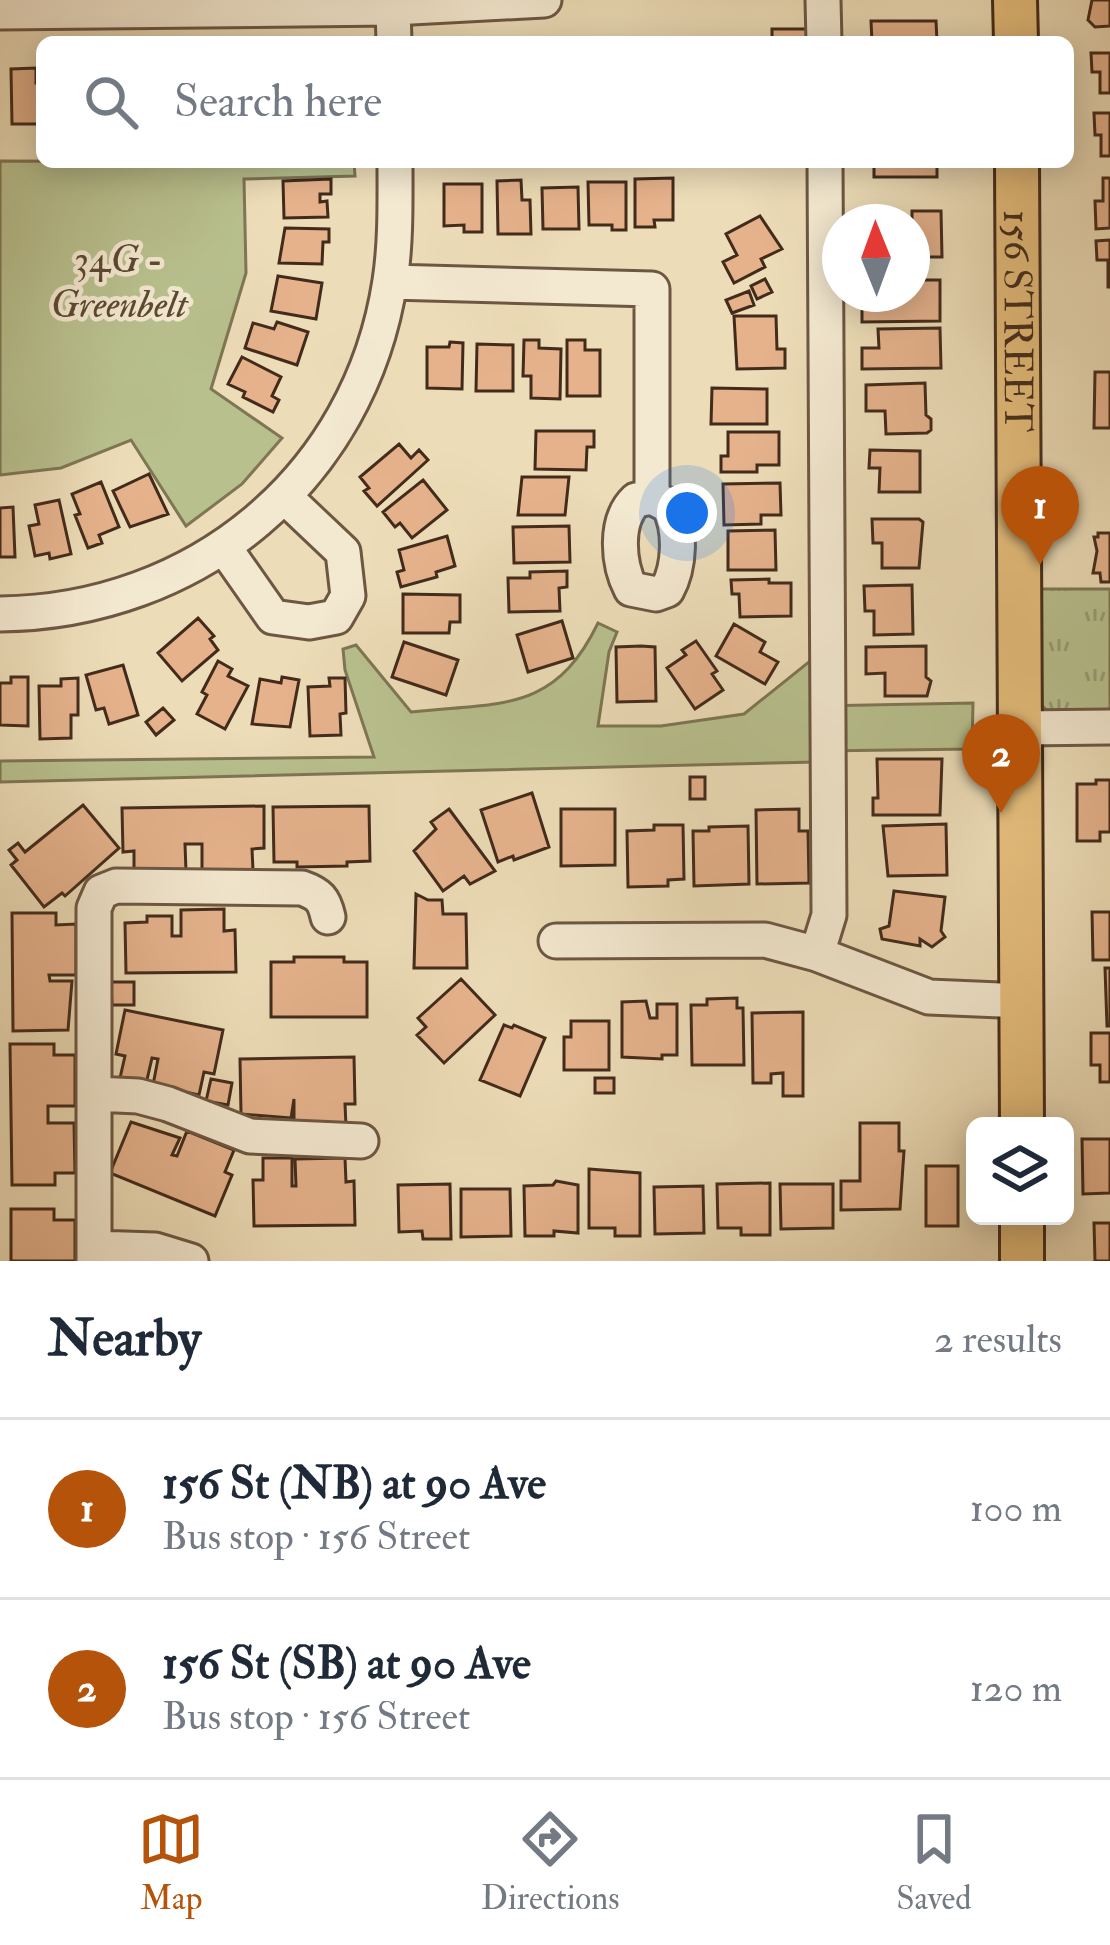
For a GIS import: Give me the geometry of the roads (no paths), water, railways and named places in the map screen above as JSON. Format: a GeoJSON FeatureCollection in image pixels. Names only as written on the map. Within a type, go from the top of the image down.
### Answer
{"type":"FeatureCollection","features":[{"type":"Feature","properties":{"kind":"main road"},"geometry":{"type":"LineString","coordinates":[[1015,0],[1016,36]]}},
{"type":"Feature","properties":{"kind":"main road","name":"156 STREET"},"geometry":{"type":"LineString","coordinates":[[1017,168],[1022,1117]]}},
{"type":"Feature","properties":{"kind":"main road"},"geometry":{"type":"LineString","coordinates":[[1022,1225],[1022,1261]]}},
{"type":"Feature","properties":{"kind":"street"},"geometry":{"type":"LineString","coordinates":[[0,12],[393,25],[544,0]]}},
{"type":"Feature","properties":{"kind":"street"},"geometry":{"type":"LineString","coordinates":[[824,0],[824,36]]}},
{"type":"Feature","properties":{"kind":"street"},"geometry":{"type":"LineString","coordinates":[[0,614],[59,612],[125,596],[165,580],[224,547],[285,497],[334,431],[360,380],[390,282],[395,168]]}},
{"type":"Feature","properties":{"kind":"street"},"geometry":{"type":"LineString","coordinates":[[818,954],[829,915],[824,168]]}},
{"type":"Feature","properties":{"kind":"street"},"geometry":{"type":"LineString","coordinates":[[390,282],[652,289],[652,497]]}},
{"type":"Feature","properties":{"kind":"street"},"geometry":{"type":"LineString","coordinates":[[224,547],[274,617],[309,622],[336,616],[348,596],[343,552],[285,497]]}},
{"type":"Feature","properties":{"kind":"street"},"geometry":{"type":"LineString","coordinates":[[1021,728],[1110,727]]}},
{"type":"Feature","properties":{"kind":"street"},"geometry":{"type":"LineString","coordinates":[[191,1261],[155,1250],[94,1254],[94,908],[101,892],[116,886],[302,888],[317,893],[328,917]]}},
{"type":"Feature","properties":{"kind":"street"},"geometry":{"type":"LineString","coordinates":[[556,941],[752,939],[818,954],[929,997],[1023,1001]]}},
{"type":"Feature","properties":{"kind":"street"},"geometry":{"type":"LineString","coordinates":[[95,1094],[139,1096],[250,1136],[361,1142]]}},
{"type":"Feature","properties":{"kind":"place","name":"156 St (NB) at 90 Ave"},"geometry":{"type":"Point","coordinates":[1040,565]}},
{"type":"Feature","properties":{"kind":"place","name":"156 St (SB) at 90 Ave"},"geometry":{"type":"Point","coordinates":[1001,813]}},
{"type":"Feature","properties":{"kind":"park label","name":"34G - Greenbelt"},"geometry":{"type":"Point","coordinates":[119,282]}}]}
